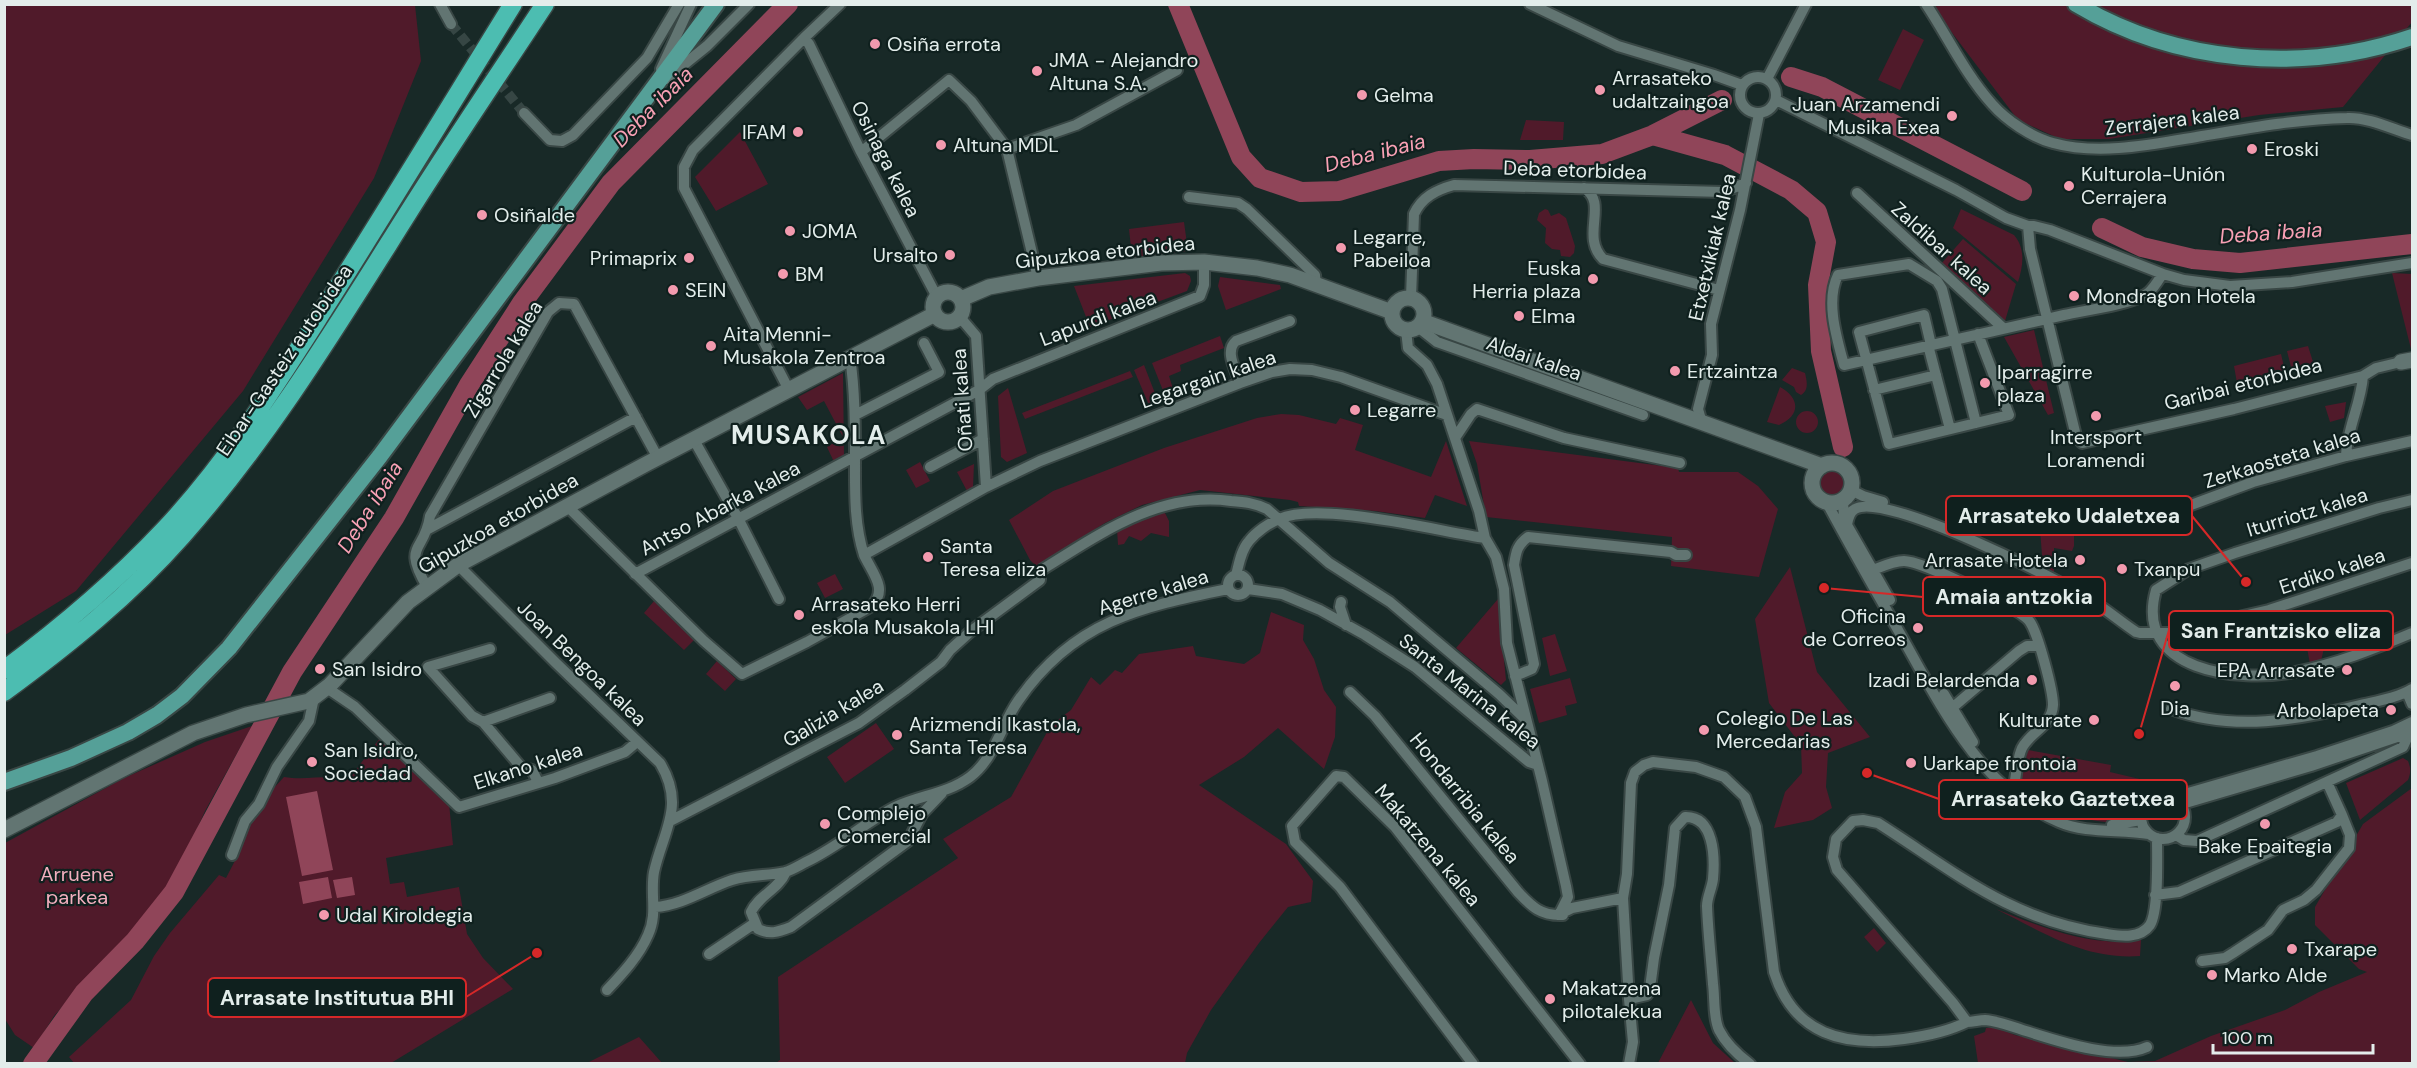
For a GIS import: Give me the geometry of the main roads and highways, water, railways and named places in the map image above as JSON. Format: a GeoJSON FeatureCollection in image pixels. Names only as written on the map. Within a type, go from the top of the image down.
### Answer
{"type":"FeatureCollection","features":[{"type":"Feature","properties":{"kind":"highway","name":"Eibar-Gasteiz autobidea"},"geometry":{"type":"LineString","coordinates":[[4,670],[53,634],[111,585],[165,529],[210,477],[278,381],[513,4]]}},
{"type":"Feature","properties":{"kind":"highway","name":"Eibar-Gasteiz autobidea"},"geometry":{"type":"LineString","coordinates":[[4,692],[63,648],[124,596],[181,538],[225,486],[259,441],[342,316],[545,4]]}},
{"type":"Feature","properties":{"kind":"main road"},"geometry":{"type":"LineString","coordinates":[[4,782],[70,758],[128,732],[157,715],[182,696],[229,648],[387,447],[716,4]]}},
{"type":"Feature","properties":{"kind":"main road"},"geometry":{"type":"LineString","coordinates":[[2076,4],[2131,30],[2179,46],[2228,56],[2268,59],[2309,58],[2350,53],[2412,37]]}},
{"type":"Feature","properties":{"kind":"waterway","name":"Deba ibaia"},"geometry":{"type":"LineString","coordinates":[[33,1064],[84,993],[135,941],[174,892],[292,672],[394,518],[469,385],[522,303],[611,183],[788,4]]}},
{"type":"Feature","properties":{"kind":"waterway","name":"Deba ibaia"},"geometry":{"type":"LineString","coordinates":[[1178,4],[1241,157],[1260,178],[1301,192],[1339,191],[1439,161],[1530,160],[1602,154],[1653,135],[1722,100]]}},
{"type":"Feature","properties":{"kind":"waterway","name":"Deba ibaia"},"geometry":{"type":"LineString","coordinates":[[1791,77],[1822,87],[2022,191]]}},
{"type":"Feature","properties":{"kind":"waterway"},"geometry":{"type":"LineString","coordinates":[[1653,135],[1725,155],[1791,190],[1817,212],[1826,242],[1818,285],[1821,351],[1843,447]]}},
{"type":"Feature","properties":{"kind":"waterway","name":"Deba ibaia"},"geometry":{"type":"LineString","coordinates":[[2102,228],[2142,247],[2193,259],[2240,263],[2412,244]]}},
{"type":"Feature","properties":{"kind":"waterway"},"geometry":{"type":"LineString","coordinates":[[2051,796],[2095,799]]}},
{"type":"Feature","properties":{"kind":"tunnel"},"geometry":{"type":"LineString","coordinates":[[451,24],[524,113]]}},
{"type":"Feature","properties":{"kind":"place","name":"Osiña errota"},"geometry":{"type":"Point","coordinates":[875,44]}},
{"type":"Feature","properties":{"kind":"place","name":"JMA - Alejandro Altuna S.A."},"geometry":{"type":"Point","coordinates":[1037,71]}},
{"type":"Feature","properties":{"kind":"place","name":"Arrasateko udaltzaingoa"},"geometry":{"type":"Point","coordinates":[1600,90]}},
{"type":"Feature","properties":{"kind":"place","name":"Gelma"},"geometry":{"type":"Point","coordinates":[1362,95]}},
{"type":"Feature","properties":{"kind":"place","name":"Juan Arzamendi Musika Exea"},"geometry":{"type":"Point","coordinates":[1952,116]}},
{"type":"Feature","properties":{"kind":"place","name":"IFAM"},"geometry":{"type":"Point","coordinates":[798,132]}},
{"type":"Feature","properties":{"kind":"place","name":"Altuna MDL"},"geometry":{"type":"Point","coordinates":[941,145]}},
{"type":"Feature","properties":{"kind":"place","name":"Eroski"},"geometry":{"type":"Point","coordinates":[2252,149]}},
{"type":"Feature","properties":{"kind":"place","name":"Kulturola-Unión Cerrajera"},"geometry":{"type":"Point","coordinates":[2069,186]}},
{"type":"Feature","properties":{"kind":"place","name":"Osiñalde"},"geometry":{"type":"Point","coordinates":[482,215]}},
{"type":"Feature","properties":{"kind":"place","name":"JOMA"},"geometry":{"type":"Point","coordinates":[790,231]}},
{"type":"Feature","properties":{"kind":"place","name":"Legarre, Pabeiloa"},"geometry":{"type":"Point","coordinates":[1341,248]}},
{"type":"Feature","properties":{"kind":"place","name":"Ursalto"},"geometry":{"type":"Point","coordinates":[950,255]}},
{"type":"Feature","properties":{"kind":"place","name":"Primaprix"},"geometry":{"type":"Point","coordinates":[689,258]}},
{"type":"Feature","properties":{"kind":"place","name":"BM"},"geometry":{"type":"Point","coordinates":[783,274]}},
{"type":"Feature","properties":{"kind":"place","name":"Euska Herria plaza"},"geometry":{"type":"Point","coordinates":[1593,279]}},
{"type":"Feature","properties":{"kind":"place","name":"SEIN"},"geometry":{"type":"Point","coordinates":[673,290]}},
{"type":"Feature","properties":{"kind":"place","name":"Mondragon Hotela"},"geometry":{"type":"Point","coordinates":[2074,296]}},
{"type":"Feature","properties":{"kind":"place","name":"Elma"},"geometry":{"type":"Point","coordinates":[1519,316]}},
{"type":"Feature","properties":{"kind":"place","name":"Aita Menni- Musakola Zentroa"},"geometry":{"type":"Point","coordinates":[711,346]}},
{"type":"Feature","properties":{"kind":"place","name":"Ertzaintza"},"geometry":{"type":"Point","coordinates":[1675,371]}},
{"type":"Feature","properties":{"kind":"place","name":"Iparragirre plaza"},"geometry":{"type":"Point","coordinates":[1985,383]}},
{"type":"Feature","properties":{"kind":"place","name":"Legarre"},"geometry":{"type":"Point","coordinates":[1355,410]}},
{"type":"Feature","properties":{"kind":"place","name":"Intersport Loramendi"},"geometry":{"type":"Point","coordinates":[2096,416]}},
{"type":"Feature","properties":{"kind":"place","name":"Santa Teresa eliza"},"geometry":{"type":"Point","coordinates":[928,557]}},
{"type":"Feature","properties":{"kind":"place","name":"Arrasate Hotela"},"geometry":{"type":"Point","coordinates":[2080,560]}},
{"type":"Feature","properties":{"kind":"place","name":"Txanpu"},"geometry":{"type":"Point","coordinates":[2122,569]}},
{"type":"Feature","properties":{"kind":"place","name":"Arrasateko Udaletxea"},"geometry":{"type":"Point","coordinates":[2246,582]}},
{"type":"Feature","properties":{"kind":"place","name":"Amaia antzokia"},"geometry":{"type":"Point","coordinates":[1824,588]}},
{"type":"Feature","properties":{"kind":"place","name":"Arrasateko Herri eskola Musakola LHI"},"geometry":{"type":"Point","coordinates":[799,615]}},
{"type":"Feature","properties":{"kind":"place","name":"Oficina de Correos"},"geometry":{"type":"Point","coordinates":[1918,628]}},
{"type":"Feature","properties":{"kind":"place","name":"San Isidro"},"geometry":{"type":"Point","coordinates":[320,669]}},
{"type":"Feature","properties":{"kind":"place","name":"EPA Arrasate"},"geometry":{"type":"Point","coordinates":[2347,670]}},
{"type":"Feature","properties":{"kind":"place","name":"Izadi Belardenda"},"geometry":{"type":"Point","coordinates":[2032,680]}},
{"type":"Feature","properties":{"kind":"place","name":"Dia"},"geometry":{"type":"Point","coordinates":[2175,686]}},
{"type":"Feature","properties":{"kind":"place","name":"Arbolapeta"},"geometry":{"type":"Point","coordinates":[2391,710]}},
{"type":"Feature","properties":{"kind":"place","name":"Kulturate"},"geometry":{"type":"Point","coordinates":[2094,720]}},
{"type":"Feature","properties":{"kind":"place","name":"Colegio De Las Mercedarias"},"geometry":{"type":"Point","coordinates":[1704,730]}},
{"type":"Feature","properties":{"kind":"place","name":"San Frantzisko eliza"},"geometry":{"type":"Point","coordinates":[2139,734]}},
{"type":"Feature","properties":{"kind":"place","name":"Arizmendi Ikastola, Santa Teresa"},"geometry":{"type":"Point","coordinates":[897,735]}},
{"type":"Feature","properties":{"kind":"place","name":"San Isidro, Sociedad"},"geometry":{"type":"Point","coordinates":[312,762]}},
{"type":"Feature","properties":{"kind":"place","name":"Uarkape frontoia"},"geometry":{"type":"Point","coordinates":[1911,763]}},
{"type":"Feature","properties":{"kind":"place","name":"Arrasateko Gaztetxea"},"geometry":{"type":"Point","coordinates":[1867,773]}},
{"type":"Feature","properties":{"kind":"place","name":"Complejo Comercial"},"geometry":{"type":"Point","coordinates":[825,824]}},
{"type":"Feature","properties":{"kind":"place","name":"Bake Epaitegia"},"geometry":{"type":"Point","coordinates":[2265,824]}},
{"type":"Feature","properties":{"kind":"place","name":"Udal Kiroldegia"},"geometry":{"type":"Point","coordinates":[324,915]}},
{"type":"Feature","properties":{"kind":"place","name":"Txarape"},"geometry":{"type":"Point","coordinates":[2292,949]}},
{"type":"Feature","properties":{"kind":"place","name":"Arrasate Institutua BHI"},"geometry":{"type":"Point","coordinates":[537,953]}},
{"type":"Feature","properties":{"kind":"place","name":"Marko Alde"},"geometry":{"type":"Point","coordinates":[2212,975]}},
{"type":"Feature","properties":{"kind":"place","name":"Makatzena pilotalekua"},"geometry":{"type":"Point","coordinates":[1550,999]}},
{"type":"Feature","properties":{"kind":"district","name":"MUSAKOLA"},"geometry":{"type":"Point","coordinates":[809,435]}},
{"type":"Feature","properties":{"kind":"park label","name":"Arruene parkea"},"geometry":{"type":"Point","coordinates":[77,886]}}]}
